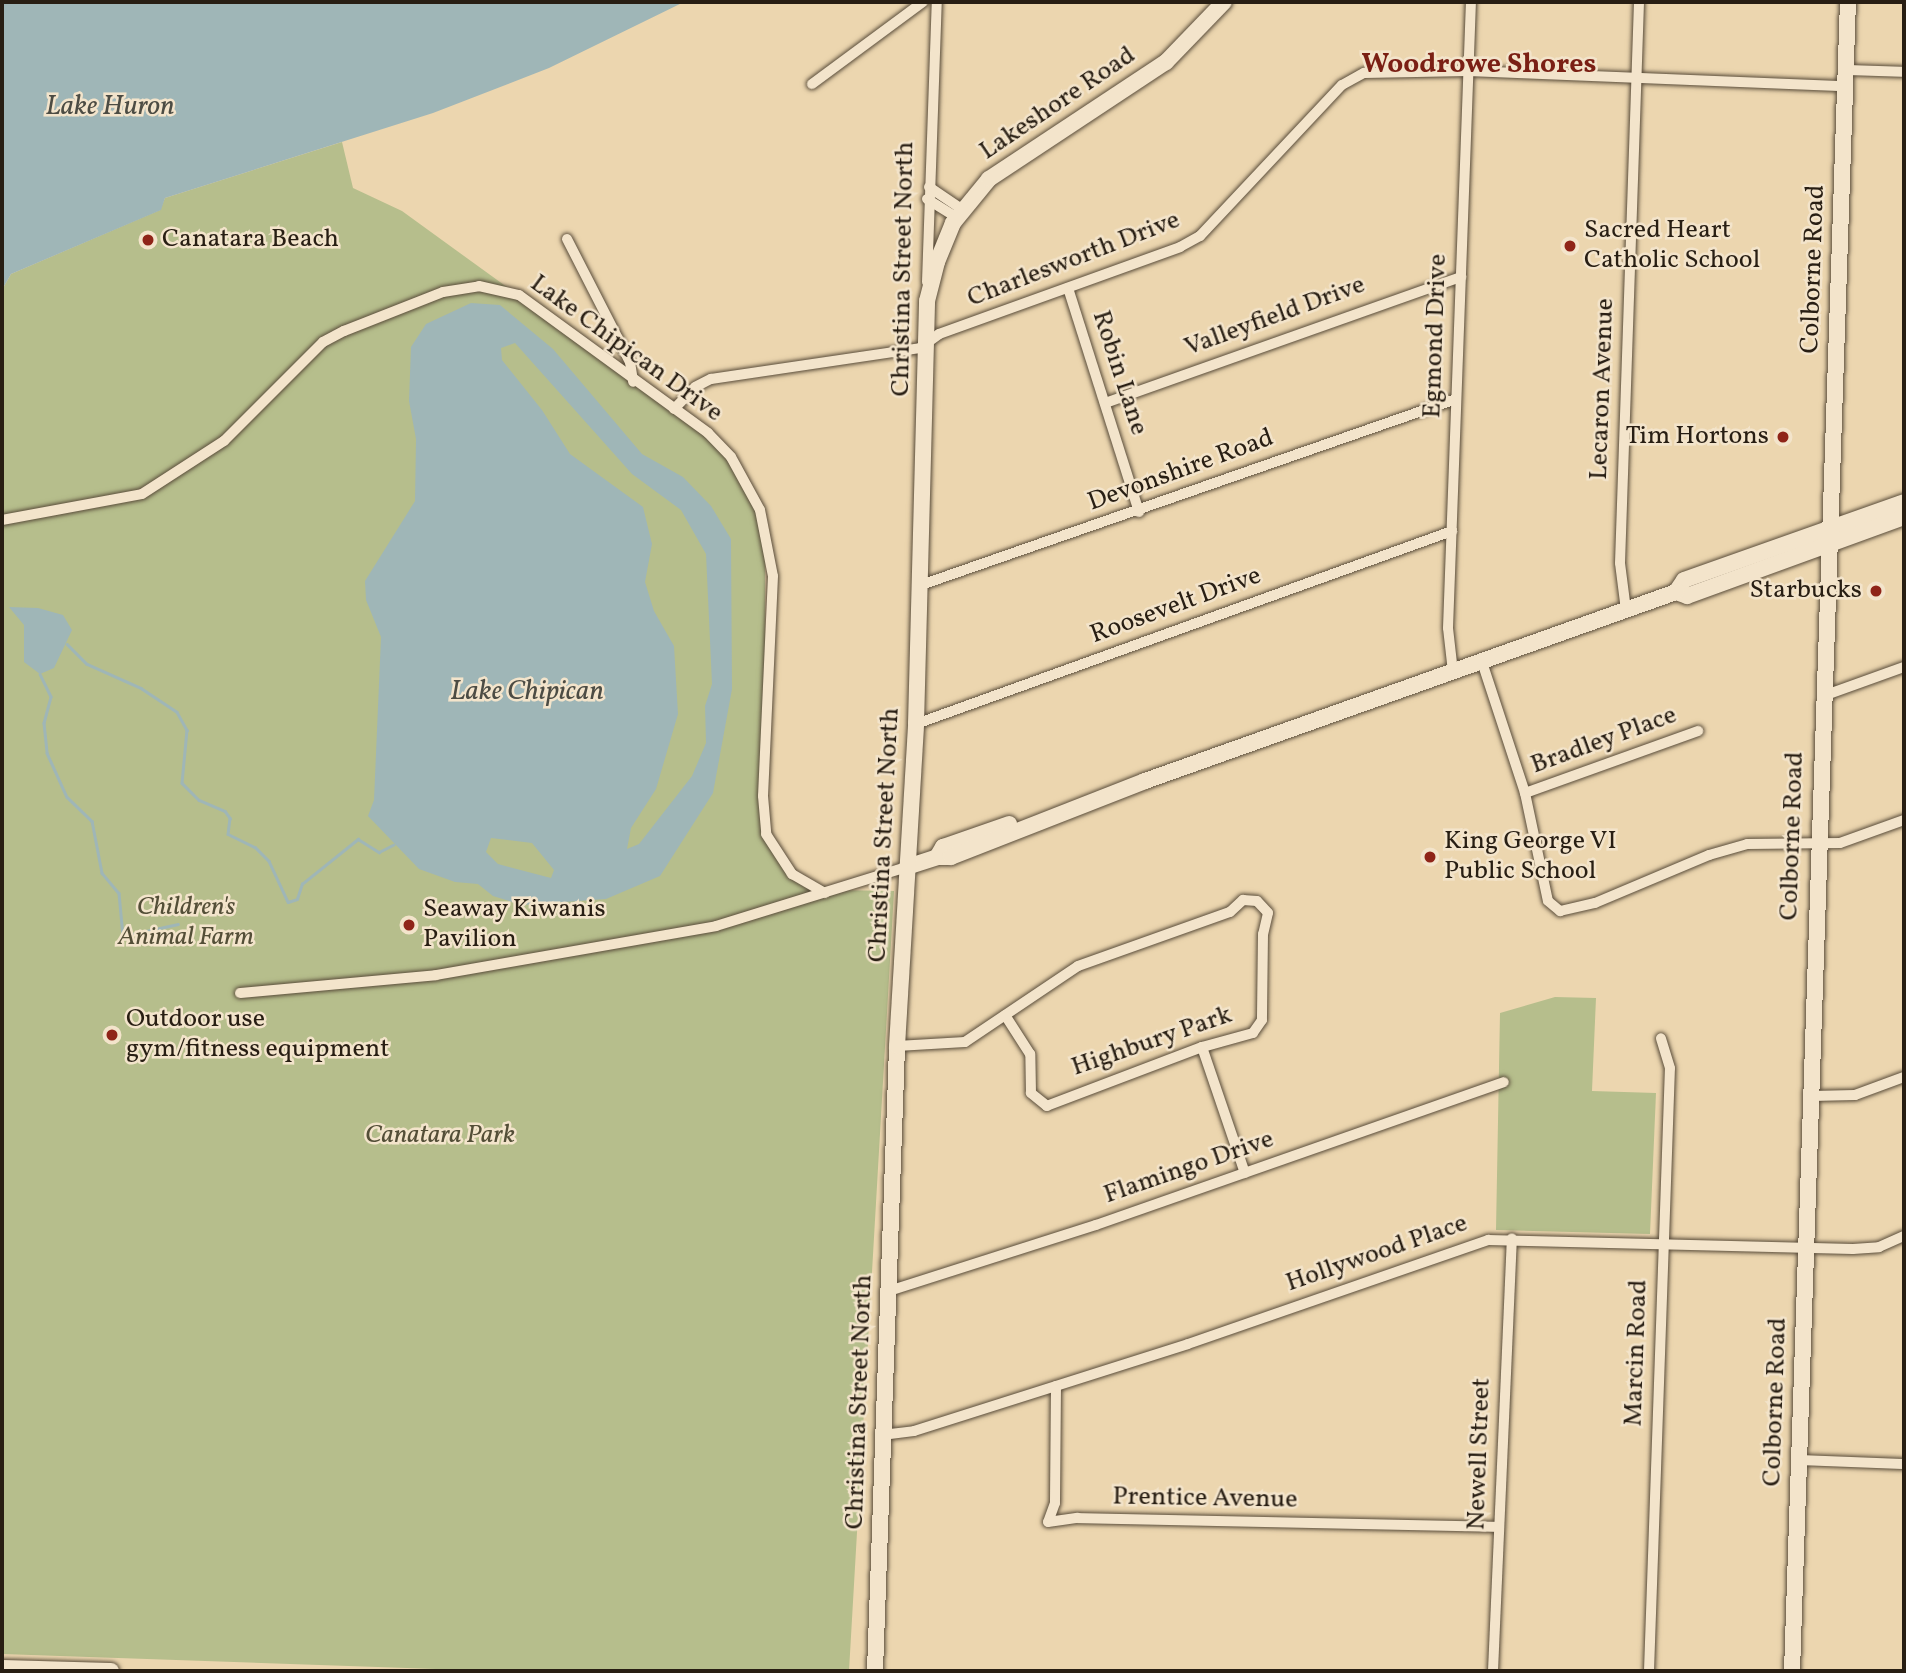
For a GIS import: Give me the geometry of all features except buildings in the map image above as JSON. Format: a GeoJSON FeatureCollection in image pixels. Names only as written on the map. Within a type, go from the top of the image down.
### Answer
{"type":"FeatureCollection","features":[{"type":"Feature","properties":{"kind":"street"},"geometry":{"type":"LineString","coordinates":[[811,84],[923,2]]}},
{"type":"Feature","properties":{"kind":"street","name":"Christina Street North"},"geometry":{"type":"LineString","coordinates":[[875,1671],[897,1046],[916,724],[928,193],[937,2]]}},
{"type":"Feature","properties":{"kind":"street","name":"Lakeshore Road"},"geometry":{"type":"LineString","coordinates":[[927,301],[939,255],[960,214],[1005,166],[1166,62],[1224,2]]}},
{"type":"Feature","properties":{"kind":"street","name":"Egmond Drive"},"geometry":{"type":"LineString","coordinates":[[1453,672],[1448,628],[1471,2]]}},
{"type":"Feature","properties":{"kind":"street","name":"Lecaron Avenue"},"geometry":{"type":"LineString","coordinates":[[1626,610],[1620,564],[1639,2]]}},
{"type":"Feature","properties":{"kind":"street","name":"Colborne Road"},"geometry":{"type":"LineString","coordinates":[[1791,1671],[1812,1096],[1816,844],[1848,2]]}},
{"type":"Feature","properties":{"kind":"street","name":"Charlesworth Drive"},"geometry":{"type":"LineString","coordinates":[[674,409],[695,387],[710,380],[914,350],[939,334],[1068,288],[1200,236],[1342,85],[1364,73],[1385,70],[1636,78],[1845,78],[1904,72]]}},
{"type":"Feature","properties":{"kind":"street"},"geometry":{"type":"LineString","coordinates":[[928,193],[960,214]]}},
{"type":"Feature","properties":{"kind":"street"},"geometry":{"type":"LineString","coordinates":[[567,239],[629,362],[633,382]]}},
{"type":"Feature","properties":{"kind":"street","name":"Valleyfield Drive"},"geometry":{"type":"LineString","coordinates":[[1105,403],[1461,277]]}},
{"type":"Feature","properties":{"kind":"street","name":"Lake Chipican Drive"},"geometry":{"type":"LineString","coordinates":[[2,520],[142,494],[224,441],[323,342],[443,292],[479,286],[519,295],[633,382],[708,433],[731,457],[760,510],[773,576],[763,796],[766,834],[792,874],[825,893]]}},
{"type":"Feature","properties":{"kind":"street","name":"Robin Lane"},"geometry":{"type":"LineString","coordinates":[[1068,288],[1139,512]]}},
{"type":"Feature","properties":{"kind":"street","name":"Devonshire Road"},"geometry":{"type":"LineString","coordinates":[[921,585],[1139,512],[1456,399]]}},
{"type":"Feature","properties":{"kind":"street"},"geometry":{"type":"LineString","coordinates":[[240,993],[463,971],[716,926],[937,857],[951,857],[1145,781],[1676,592],[1688,596],[1904,502]]}},
{"type":"Feature","properties":{"kind":"street"},"geometry":{"type":"LineString","coordinates":[[1829,536],[1904,517]]}},
{"type":"Feature","properties":{"kind":"street","name":"Roosevelt Drive"},"geometry":{"type":"LineString","coordinates":[[916,724],[1452,531]]}},
{"type":"Feature","properties":{"kind":"street"},"geometry":{"type":"LineString","coordinates":[[1482,662],[1525,793],[1548,901],[1560,911],[1595,903],[1709,855],[1747,844],[1840,843],[1904,820]]}},
{"type":"Feature","properties":{"kind":"street"},"geometry":{"type":"LineString","coordinates":[[1822,696],[1904,667]]}},
{"type":"Feature","properties":{"kind":"street","name":"Bradley Place"},"geometry":{"type":"LineString","coordinates":[[1525,793],[1698,731]]}},
{"type":"Feature","properties":{"kind":"street","name":"Highbury Park"},"geometry":{"type":"LineString","coordinates":[[897,1046],[965,1042],[1005,1015],[1078,966],[1230,912],[1243,901],[1257,901],[1269,916],[1263,934],[1262,1025],[1253,1033],[1202,1047],[1047,1106],[1031,1093],[1030,1054],[1005,1015]]}},
{"type":"Feature","properties":{"kind":"street","name":"Marcin Road"},"geometry":{"type":"LineString","coordinates":[[1649,1671],[1670,1068],[1661,1038]]}},
{"type":"Feature","properties":{"kind":"street"},"geometry":{"type":"LineString","coordinates":[[1202,1047],[1245,1173]]}},
{"type":"Feature","properties":{"kind":"street"},"geometry":{"type":"LineString","coordinates":[[1812,1096],[1870,1091],[1904,1077]]}},
{"type":"Feature","properties":{"kind":"street","name":"Flamingo Drive"},"geometry":{"type":"LineString","coordinates":[[889,1291],[981,1264],[1504,1082]]}},
{"type":"Feature","properties":{"kind":"street","name":"Hollywood Place"},"geometry":{"type":"LineString","coordinates":[[882,1435],[914,1431],[1056,1386],[1481,1242],[1512,1238],[1870,1248],[1904,1236]]}},
{"type":"Feature","properties":{"kind":"street","name":"Newell Street"},"geometry":{"type":"LineString","coordinates":[[1493,1671],[1512,1238]]}},
{"type":"Feature","properties":{"kind":"street","name":"Prentice Avenue"},"geometry":{"type":"LineString","coordinates":[[1056,1386],[1055,1503],[1048,1522],[1077,1518],[1499,1527]]}},
{"type":"Feature","properties":{"kind":"street"},"geometry":{"type":"LineString","coordinates":[[1798,1460],[1904,1464]]}},
{"type":"Feature","properties":{"kind":"street"},"geometry":{"type":"LineString","coordinates":[[2,1668],[111,1671]]}},
{"type":"Feature","properties":{"kind":"green space","name":"Canatara Park"},"geometry":{"type":"Polygon","coordinates":[[[342,142],[353,188],[402,211],[708,433],[744,477],[765,534],[765,796],[769,834],[795,874],[833,890],[894,891],[849,1671],[494,1671],[2,1654],[2,290],[11,274],[160,210],[165,198],[342,142]]]}},
{"type":"Feature","properties":{"kind":"green space"},"geometry":{"type":"Polygon","coordinates":[[[1555,997],[1596,998],[1592,1091],[1656,1093],[1650,1234],[1496,1230],[1500,1013],[1555,997]]]}},
{"type":"Feature","properties":{"kind":"water","name":"Lake Huron"},"geometry":{"type":"Polygon","coordinates":[[[2,2],[684,2],[549,68],[433,113],[165,198],[161,210],[11,274],[2,290],[2,2]]]}},
{"type":"Feature","properties":{"kind":"water","name":"Lake Chipican"},"geometry":{"type":"Polygon","coordinates":[[[471,303],[500,305],[553,349],[642,454],[683,477],[711,506],[731,539],[732,689],[713,793],[660,876],[606,899],[522,905],[493,896],[478,884],[455,882],[419,869],[368,816],[374,800],[381,637],[366,600],[365,581],[415,501],[416,439],[409,401],[411,347],[426,324],[471,303]],[[515,343],[501,348],[502,360],[542,410],[570,454],[643,507],[652,544],[645,582],[654,611],[674,646],[678,714],[656,789],[631,828],[627,849],[639,844],[692,776],[706,743],[705,706],[712,684],[706,554],[681,510],[632,474],[515,343]],[[491,838],[486,852],[498,864],[551,878],[554,870],[532,843],[491,838]]]}},
{"type":"Feature","properties":{"kind":"water"},"geometry":{"type":"Polygon","coordinates":[[[9,607],[38,608],[63,615],[72,630],[54,668],[40,674],[24,662],[24,625],[9,607]]]}},
{"type":"Feature","properties":{"kind":"waterway"},"geometry":{"type":"LineString","coordinates":[[67,644],[87,664],[141,688],[177,712],[187,730],[182,783],[199,800],[225,811],[230,818],[228,834],[255,847],[269,861],[288,902],[297,899],[302,884],[358,839],[379,852],[393,845]]}},
{"type":"Feature","properties":{"kind":"waterway"},"geometry":{"type":"LineString","coordinates":[[40,674],[51,697],[44,723],[47,753],[67,797],[92,821],[102,873],[119,893],[123,936],[178,924]]}},
{"type":"Feature","properties":{"kind":"place","name":"Canatara Beach"},"geometry":{"type":"Point","coordinates":[148,240]}},
{"type":"Feature","properties":{"kind":"place","name":"Sacred Heart Catholic School"},"geometry":{"type":"Point","coordinates":[1570,246]}},
{"type":"Feature","properties":{"kind":"place","name":"Tim Hortons"},"geometry":{"type":"Point","coordinates":[1783,437]}},
{"type":"Feature","properties":{"kind":"place","name":"Starbucks"},"geometry":{"type":"Point","coordinates":[1876,591]}},
{"type":"Feature","properties":{"kind":"place","name":"King George VI Public School"},"geometry":{"type":"Point","coordinates":[1430,857]}},
{"type":"Feature","properties":{"kind":"place","name":"Seaway Kiwanis Pavilion"},"geometry":{"type":"Point","coordinates":[409,925]}},
{"type":"Feature","properties":{"kind":"place","name":"Outdoor use gym/fitness equipment"},"geometry":{"type":"Point","coordinates":[112,1035]}},
{"type":"Feature","properties":{"kind":"district","name":"Woodrowe Shores"},"geometry":{"type":"Point","coordinates":[1479,65]}},
{"type":"Feature","properties":{"kind":"park label","name":"Children's Animal Farm"},"geometry":{"type":"Point","coordinates":[186,923]}}]}
